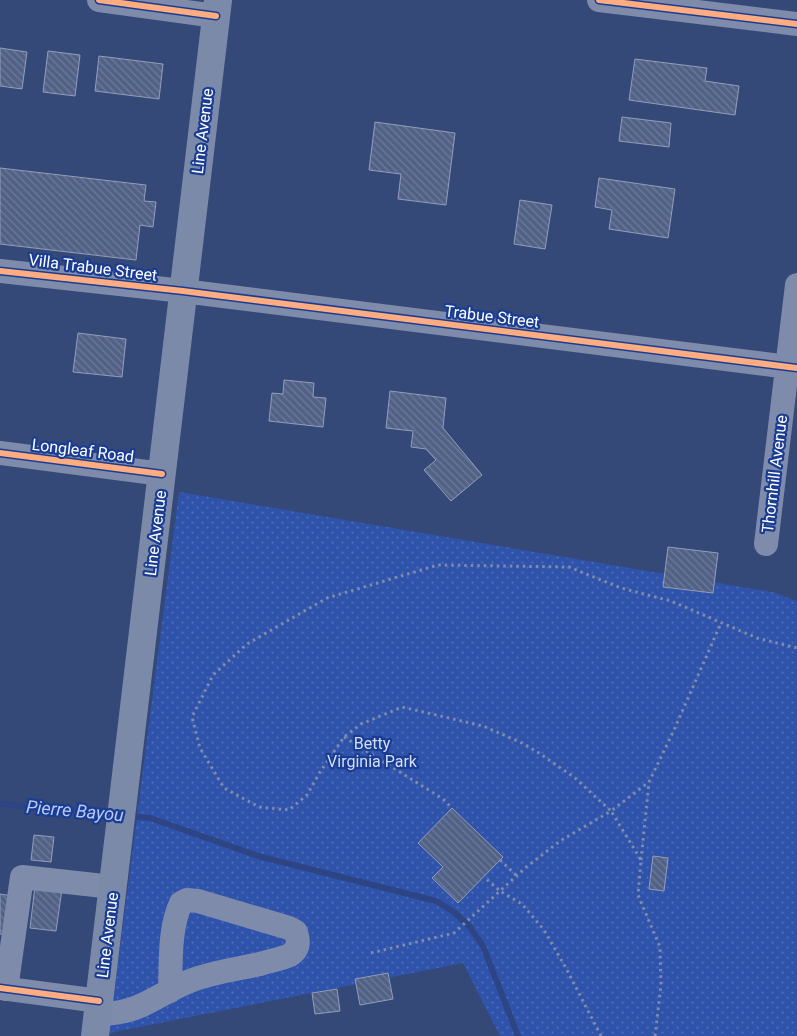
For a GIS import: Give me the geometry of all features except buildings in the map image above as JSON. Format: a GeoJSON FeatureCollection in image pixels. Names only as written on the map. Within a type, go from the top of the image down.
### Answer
{"type":"FeatureCollection","features":[{"type":"Feature","properties":{"kind":"main road","name":"Line Avenue"},"geometry":{"type":"LineString","coordinates":[[97,1017],[217,8]]}},
{"type":"Feature","properties":{"kind":"street"},"geometry":{"type":"LineString","coordinates":[[99,0],[217,8]]}},
{"type":"Feature","properties":{"kind":"street"},"geometry":{"type":"LineString","coordinates":[[599,0],[797,24]]}},
{"type":"Feature","properties":{"kind":"street","name":"Villa Trabue Street"},"geometry":{"type":"LineString","coordinates":[[0,271],[183,291]]}},
{"type":"Feature","properties":{"kind":"street","name":"Thornhill Avenue"},"geometry":{"type":"LineString","coordinates":[[766,544],[792,367],[797,284]]}},
{"type":"Feature","properties":{"kind":"street","name":"Trabue Street"},"geometry":{"type":"LineString","coordinates":[[183,291],[792,367]]}},
{"type":"Feature","properties":{"kind":"street","name":"Longleaf Road"},"geometry":{"type":"LineString","coordinates":[[0,453],[162,474]]}},
{"type":"Feature","properties":{"kind":"street"},"geometry":{"type":"LineString","coordinates":[[114,876],[22,877],[3,989],[97,1017],[126,1011],[170,990],[190,980],[273,960],[290,954],[297,948],[299,940],[296,932],[274,923],[198,901],[187,900],[181,903],[175,922],[170,963],[170,990]]}},
{"type":"Feature","properties":{"kind":"path"},"geometry":{"type":"LineString","coordinates":[[641,860],[612,811],[575,778],[539,753],[483,726],[402,707],[361,724],[344,738],[320,772],[307,795],[289,810],[259,806],[224,788],[200,748],[192,717],[213,675],[247,644],[327,598],[438,565],[568,567],[621,588],[671,601],[757,638],[797,648]]}},
{"type":"Feature","properties":{"kind":"path"},"geometry":{"type":"LineString","coordinates":[[655,1036],[661,985],[660,948],[638,895],[649,782],[721,622]]}},
{"type":"Feature","properties":{"kind":"path"},"geometry":{"type":"LineString","coordinates":[[344,738],[443,799],[452,808]]}},
{"type":"Feature","properties":{"kind":"path"},"geometry":{"type":"LineString","coordinates":[[371,953],[454,933],[517,876],[560,841],[612,811],[649,782]]}},
{"type":"Feature","properties":{"kind":"path"},"geometry":{"type":"LineString","coordinates":[[500,860],[517,876]]}},
{"type":"Feature","properties":{"kind":"path"},"geometry":{"type":"LineString","coordinates":[[484,877],[500,891],[522,904],[544,930],[601,1036]]}},
{"type":"Feature","properties":{"kind":"green space","name":"Betty Virginia Park"},"geometry":{"type":"Polygon","coordinates":[[[179,492],[772,592],[797,601],[797,1036],[500,1036],[463,963],[109,1033],[179,492]]]}},
{"type":"Feature","properties":{"kind":"waterway","name":"Pierre Bayou"},"geometry":{"type":"LineString","coordinates":[[0,804],[115,814]]}},
{"type":"Feature","properties":{"kind":"waterway"},"geometry":{"type":"LineString","coordinates":[[127,816],[150,818],[258,856],[436,901],[454,912],[469,926],[483,946],[518,1036]]}},
{"type":"Feature","properties":{"kind":"cycle path"},"geometry":{"type":"LineString","coordinates":[[99,0],[216,16]]}},
{"type":"Feature","properties":{"kind":"cycle path"},"geometry":{"type":"LineString","coordinates":[[599,0],[797,24]]}},
{"type":"Feature","properties":{"kind":"cycle path"},"geometry":{"type":"LineString","coordinates":[[0,271],[183,291],[797,368]]}},
{"type":"Feature","properties":{"kind":"cycle path"},"geometry":{"type":"LineString","coordinates":[[0,453],[162,474]]}},
{"type":"Feature","properties":{"kind":"cycle path"},"geometry":{"type":"LineString","coordinates":[[0,988],[99,1001]]}}]}
